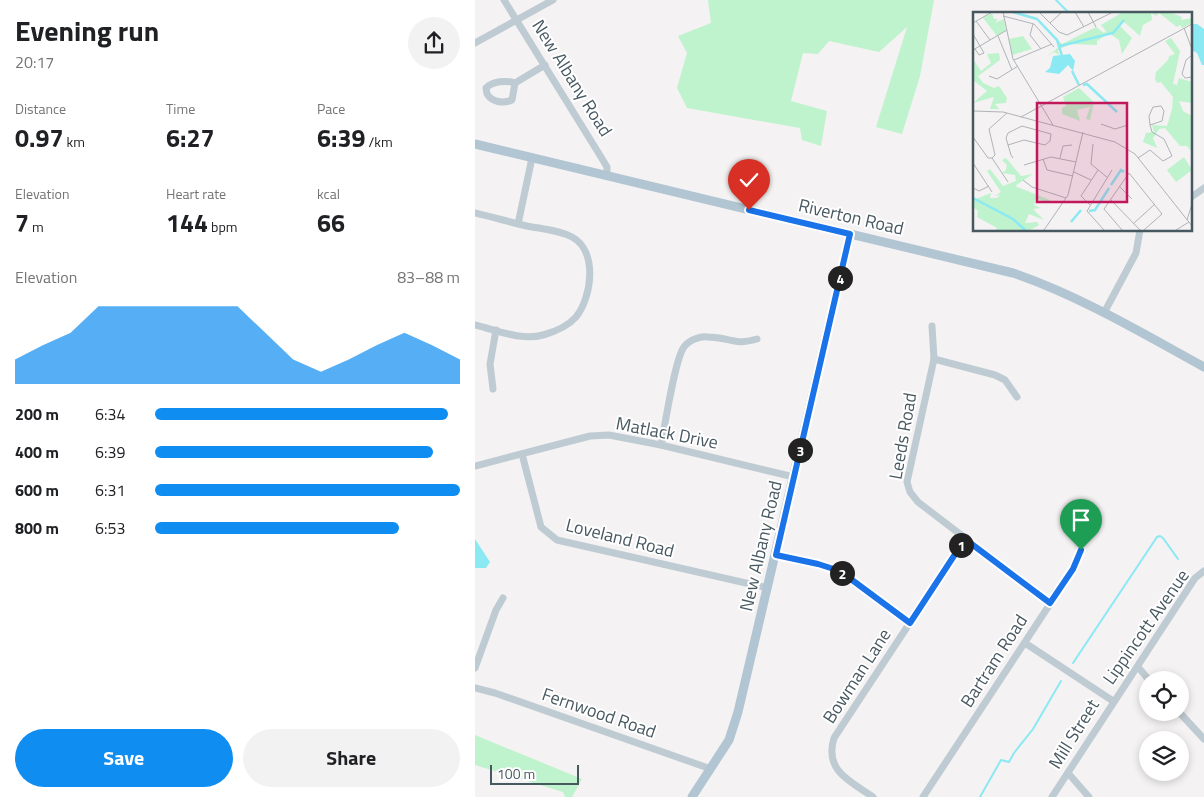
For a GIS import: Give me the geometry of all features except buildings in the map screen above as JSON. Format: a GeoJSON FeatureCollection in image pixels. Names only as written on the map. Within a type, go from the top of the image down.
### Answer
{"type":"FeatureCollection","features":[{"type":"Feature","properties":{"kind":"main road","name":"Riverton Road"},"geometry":{"type":"LineString","coordinates":[[475,144],[1013,273],[1058,291],[1104,313],[1204,367]]}},
{"type":"Feature","properties":{"kind":"main road","name":"New Albany Road"},"geometry":{"type":"LineString","coordinates":[[692,797],[729,740],[733,726],[776,555],[850,234]]}},
{"type":"Feature","properties":{"kind":"street","name":"New Albany Road"},"geometry":{"type":"LineString","coordinates":[[504,0],[607,167],[607,176]]}},
{"type":"Feature","properties":{"kind":"street"},"geometry":{"type":"LineString","coordinates":[[475,43],[553,0]]}},
{"type":"Feature","properties":{"kind":"street"},"geometry":{"type":"LineString","coordinates":[[515,84],[545,65]]}},
{"type":"Feature","properties":{"kind":"street"},"geometry":{"type":"LineString","coordinates":[[518,224],[532,158]]}},
{"type":"Feature","properties":{"kind":"street"},"geometry":{"type":"LineString","coordinates":[[1191,197],[1204,188]]}},
{"type":"Feature","properties":{"kind":"street"},"geometry":{"type":"LineString","coordinates":[[475,213],[561,233],[573,238],[582,247],[589,264],[586,296],[575,317],[567,325],[544,335],[524,337],[475,325]]}},
{"type":"Feature","properties":{"kind":"street"},"geometry":{"type":"LineString","coordinates":[[1104,313],[1136,254],[1140,231]]}},
{"type":"Feature","properties":{"kind":"street","name":"Leeds Road"},"geometry":{"type":"LineString","coordinates":[[931,326],[934,359],[922,406],[908,487],[918,502],[1050,603]]}},
{"type":"Feature","properties":{"kind":"street"},"geometry":{"type":"LineString","coordinates":[[493,388],[490,364],[496,330]]}},
{"type":"Feature","properties":{"kind":"street"},"geometry":{"type":"LineString","coordinates":[[661,445],[677,366],[684,347],[694,339],[707,336],[742,343],[757,339]]}},
{"type":"Feature","properties":{"kind":"street"},"geometry":{"type":"LineString","coordinates":[[934,359],[995,375],[1005,380],[1017,397]]}},
{"type":"Feature","properties":{"kind":"street","name":"Matlack Drive"},"geometry":{"type":"LineString","coordinates":[[475,466],[590,436],[609,435],[661,445],[794,477]]}},
{"type":"Feature","properties":{"kind":"street","name":"Loveland Road"},"geometry":{"type":"LineString","coordinates":[[522,454],[541,527],[557,540],[768,588]]}},
{"type":"Feature","properties":{"kind":"street","name":"Bowman Lane"},"geometry":{"type":"LineString","coordinates":[[873,797],[844,777],[833,765],[830,752],[834,738],[965,539]]}},
{"type":"Feature","properties":{"kind":"street","name":"Bartram Road"},"geometry":{"type":"LineString","coordinates":[[923,797],[1077,562],[1082,539]]}},
{"type":"Feature","properties":{"kind":"street"},"geometry":{"type":"LineString","coordinates":[[776,555],[840,571],[910,623]]}},
{"type":"Feature","properties":{"kind":"street","name":"Lippincott Avenue"},"geometry":{"type":"LineString","coordinates":[[1113,701],[1195,578],[1204,571]]}},
{"type":"Feature","properties":{"kind":"street"},"geometry":{"type":"LineString","coordinates":[[475,668],[496,610],[503,598]]}},
{"type":"Feature","properties":{"kind":"street","name":"Mill Street"},"geometry":{"type":"LineString","coordinates":[[1025,643],[1113,701],[1052,797]]}},
{"type":"Feature","properties":{"kind":"street"},"geometry":{"type":"LineString","coordinates":[[1138,666],[1142,671]]}},
{"type":"Feature","properties":{"kind":"street","name":"Fernwood Road"},"geometry":{"type":"LineString","coordinates":[[475,688],[495,693],[711,769]]}},
{"type":"Feature","properties":{"kind":"street"},"geometry":{"type":"LineString","coordinates":[[1188,721],[1204,738]]}},
{"type":"Feature","properties":{"kind":"street"},"geometry":{"type":"LineString","coordinates":[[1068,773],[1089,797]]}},
{"type":"Feature","properties":{"kind":"green space"},"geometry":{"type":"Polygon","coordinates":[[[708,0],[934,0],[920,76],[902,134],[876,127],[907,27],[879,52],[829,41],[818,54],[803,53],[791,101],[827,111],[821,146],[802,140],[800,128],[687,108],[677,88],[687,53],[678,36],[711,23],[708,0]]]}},
{"type":"Feature","properties":{"kind":"green space"},"geometry":{"type":"Polygon","coordinates":[[[475,735],[582,779],[572,797],[565,797],[563,792],[475,765],[475,735]]]}},
{"type":"Feature","properties":{"kind":"water"},"geometry":{"type":"Polygon","coordinates":[[[1191,24],[1197,24],[1204,29],[1204,65],[1202,65],[1197,53],[1191,50],[1191,24]]]}},
{"type":"Feature","properties":{"kind":"water"},"geometry":{"type":"Polygon","coordinates":[[[475,539],[490,562],[486,568],[475,568],[475,539]]]}},
{"type":"Feature","properties":{"kind":"waterway"},"geometry":{"type":"LineString","coordinates":[[1056,0],[1068,12]]}},
{"type":"Feature","properties":{"kind":"waterway"},"geometry":{"type":"LineString","coordinates":[[1073,663],[1157,537],[1163,538],[1178,559]]}},
{"type":"Feature","properties":{"kind":"waterway"},"geometry":{"type":"LineString","coordinates":[[980,797],[1001,760],[1009,762],[1033,729],[1061,681]]}},
{"type":"Feature","properties":{"kind":"route"},"geometry":{"type":"LineString","coordinates":[[749,210],[850,234],[776,555],[840,571],[910,623],[965,539],[1050,603],[1073,569],[1081,550]]}}]}
